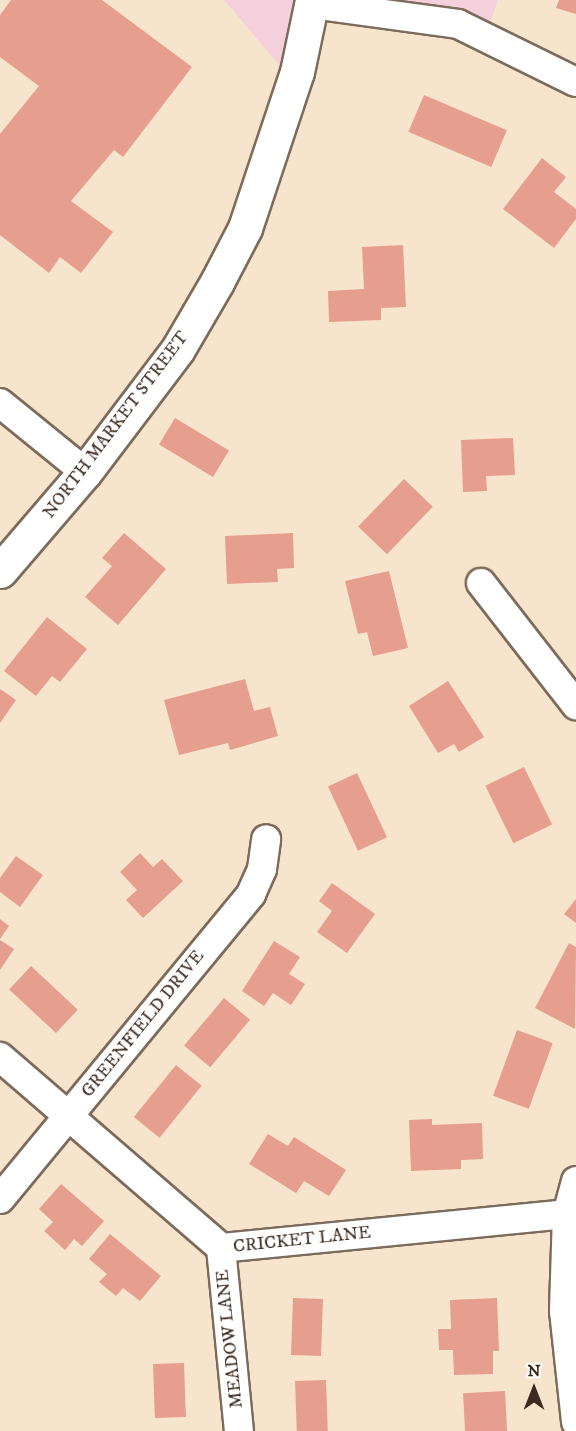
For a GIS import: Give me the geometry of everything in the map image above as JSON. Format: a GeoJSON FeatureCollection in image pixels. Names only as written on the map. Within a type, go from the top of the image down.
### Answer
{"type":"FeatureCollection","features":[{"type":"Feature","properties":{"kind":"street"},"geometry":{"type":"LineString","coordinates":[[312,2],[458,24],[576,82]]}},
{"type":"Feature","properties":{"kind":"street","name":"NORTH MARKET STREET"},"geometry":{"type":"LineString","coordinates":[[0,571],[86,472],[178,349],[245,228],[297,72],[312,2]]}},
{"type":"Feature","properties":{"kind":"street"},"geometry":{"type":"LineString","coordinates":[[0,403],[86,472]]}},
{"type":"Feature","properties":{"kind":"street"},"geometry":{"type":"LineString","coordinates":[[481,583],[576,705]]}},
{"type":"Feature","properties":{"kind":"street","name":"GREENFIELD DRIVE"},"geometry":{"type":"LineString","coordinates":[[0,1199],[251,894],[262,869],[266,839]]}},
{"type":"Feature","properties":{"kind":"street","name":"CRICKET LANE"},"geometry":{"type":"LineString","coordinates":[[0,1057],[69,1114],[221,1248],[567,1214]]}},
{"type":"Feature","properties":{"kind":"street"},"geometry":{"type":"LineString","coordinates":[[576,1181],[567,1214],[564,1311],[576,1422]]}},
{"type":"Feature","properties":{"kind":"street","name":"MEADOW LANE"},"geometry":{"type":"LineString","coordinates":[[221,1248],[239,1431]]}},
{"type":"Feature","properties":{"kind":"shaded area"},"geometry":{"type":"Polygon","coordinates":[[[224,0],[498,0],[485,37],[312,4],[294,82],[224,0]]]}},
{"type":"Feature","properties":{"kind":"building"},"geometry":{"type":"Polygon","coordinates":[[[11,0],[102,0],[192,67],[123,157],[114,150],[71,201],[113,232],[81,273],[60,257],[49,273],[0,235],[0,134],[39,86],[0,57],[0,15],[11,0]]]}},
{"type":"Feature","properties":{"kind":"building"},"geometry":{"type":"Polygon","coordinates":[[[559,0],[576,0],[576,14],[556,8],[559,0]]]}},
{"type":"Feature","properties":{"kind":"building"},"geometry":{"type":"Polygon","coordinates":[[[424,95],[507,130],[491,167],[408,132],[424,95]]]}},
{"type":"Feature","properties":{"kind":"building"},"geometry":{"type":"Polygon","coordinates":[[[542,158],[566,177],[554,192],[576,209],[576,219],[554,248],[503,209],[542,158]]]}},
{"type":"Feature","properties":{"kind":"building"},"geometry":{"type":"Polygon","coordinates":[[[403,245],[406,307],[381,308],[381,320],[329,322],[328,291],[364,289],[362,247],[403,245]]]}},
{"type":"Feature","properties":{"kind":"building"},"geometry":{"type":"Polygon","coordinates":[[[175,418],[229,450],[213,477],[159,445],[175,418]]]}},
{"type":"Feature","properties":{"kind":"building"},"geometry":{"type":"Polygon","coordinates":[[[513,438],[515,475],[486,476],[487,491],[463,492],[461,440],[513,438]]]}},
{"type":"Feature","properties":{"kind":"building"},"geometry":{"type":"Polygon","coordinates":[[[404,479],[433,507],[387,554],[358,526],[404,479]]]}},
{"type":"Feature","properties":{"kind":"building"},"geometry":{"type":"Polygon","coordinates":[[[124,533],[166,569],[118,625],[85,597],[112,566],[102,558],[124,533]]]}},
{"type":"Feature","properties":{"kind":"building"},"geometry":{"type":"Polygon","coordinates":[[[293,533],[294,568],[277,569],[278,582],[227,584],[225,536],[293,533]]]}},
{"type":"Feature","properties":{"kind":"building"},"geometry":{"type":"Polygon","coordinates":[[[389,571],[408,648],[373,656],[367,632],[358,634],[345,581],[389,571]]]}},
{"type":"Feature","properties":{"kind":"building"},"geometry":{"type":"Polygon","coordinates":[[[47,617],[87,649],[60,682],[52,676],[36,696],[4,671],[47,617]]]}},
{"type":"Feature","properties":{"kind":"building"},"geometry":{"type":"Polygon","coordinates":[[[245,679],[254,711],[270,707],[278,736],[230,750],[228,743],[179,755],[164,700],[245,679]]]}},
{"type":"Feature","properties":{"kind":"building"},"geometry":{"type":"Polygon","coordinates":[[[448,681],[484,737],[459,752],[454,744],[438,753],[409,706],[448,681]]]}},
{"type":"Feature","properties":{"kind":"building"},"geometry":{"type":"Polygon","coordinates":[[[0,689],[16,700],[0,723],[0,689]]]}},
{"type":"Feature","properties":{"kind":"building"},"geometry":{"type":"Polygon","coordinates":[[[524,767],[552,825],[513,843],[485,786],[524,767]]]}},
{"type":"Feature","properties":{"kind":"building"},"geometry":{"type":"Polygon","coordinates":[[[357,773],[387,837],[358,851],[328,787],[357,773]]]}},
{"type":"Feature","properties":{"kind":"building"},"geometry":{"type":"Polygon","coordinates":[[[140,853],[153,867],[162,859],[183,881],[143,918],[126,900],[137,890],[120,872],[140,853]]]}},
{"type":"Feature","properties":{"kind":"building"},"geometry":{"type":"Polygon","coordinates":[[[16,856],[43,875],[20,907],[0,892],[0,878],[16,856]]]}},
{"type":"Feature","properties":{"kind":"building"},"geometry":{"type":"Polygon","coordinates":[[[332,883],[375,914],[347,953],[317,932],[332,911],[319,901],[332,883]]]}},
{"type":"Feature","properties":{"kind":"building"},"geometry":{"type":"Polygon","coordinates":[[[576,899],[576,923],[564,914],[576,899]]]}},
{"type":"Feature","properties":{"kind":"building"},"geometry":{"type":"Polygon","coordinates":[[[0,919],[9,926],[0,939],[0,919]]]}},
{"type":"Feature","properties":{"kind":"building"},"geometry":{"type":"Polygon","coordinates":[[[0,940],[14,949],[0,970],[0,940]]]}},
{"type":"Feature","properties":{"kind":"building"},"geometry":{"type":"Polygon","coordinates":[[[274,941],[300,957],[289,974],[305,984],[291,1005],[273,993],[264,1006],[242,991],[274,941]]]}},
{"type":"Feature","properties":{"kind":"building"},"geometry":{"type":"Polygon","coordinates":[[[569,943],[576,947],[575,1029],[535,1008],[569,943]]]}},
{"type":"Feature","properties":{"kind":"building"},"geometry":{"type":"Polygon","coordinates":[[[31,966],[78,1010],[56,1033],[9,989],[31,966]]]}},
{"type":"Feature","properties":{"kind":"building"},"geometry":{"type":"Polygon","coordinates":[[[224,998],[250,1020],[210,1067],[184,1045],[224,998]]]}},
{"type":"Feature","properties":{"kind":"building"},"geometry":{"type":"Polygon","coordinates":[[[517,1030],[553,1043],[529,1109],[493,1096],[517,1030]]]}},
{"type":"Feature","properties":{"kind":"building"},"geometry":{"type":"Polygon","coordinates":[[[176,1065],[202,1086],[159,1138],[134,1117],[176,1065]]]}},
{"type":"Feature","properties":{"kind":"building"},"geometry":{"type":"Polygon","coordinates":[[[432,1119],[432,1125],[482,1123],[483,1159],[461,1160],[461,1169],[411,1171],[409,1120],[432,1119]]]}},
{"type":"Feature","properties":{"kind":"building"},"geometry":{"type":"Polygon","coordinates":[[[268,1134],[288,1146],[294,1137],[346,1170],[329,1196],[304,1181],[296,1193],[249,1164],[268,1134]]]}},
{"type":"Feature","properties":{"kind":"building"},"geometry":{"type":"Polygon","coordinates":[[[61,1184],[104,1221],[82,1246],[74,1239],[65,1250],[44,1231],[53,1222],[39,1209],[61,1184]]]}},
{"type":"Feature","properties":{"kind":"building"},"geometry":{"type":"Polygon","coordinates":[[[110,1234],[161,1276],[140,1301],[123,1288],[116,1296],[99,1282],[107,1274],[89,1259],[110,1234]]]}},
{"type":"Feature","properties":{"kind":"building"},"geometry":{"type":"Polygon","coordinates":[[[293,1298],[323,1299],[321,1356],[291,1355],[293,1298]]]}},
{"type":"Feature","properties":{"kind":"building"},"geometry":{"type":"Polygon","coordinates":[[[497,1298],[499,1351],[493,1351],[493,1374],[454,1375],[453,1350],[439,1350],[438,1329],[451,1329],[450,1300],[497,1298]]]}},
{"type":"Feature","properties":{"kind":"building"},"geometry":{"type":"Polygon","coordinates":[[[184,1363],[186,1417],[155,1418],[153,1364],[184,1363]]]}},
{"type":"Feature","properties":{"kind":"building"},"geometry":{"type":"Polygon","coordinates":[[[326,1380],[328,1431],[297,1431],[295,1381],[326,1380]]]}},
{"type":"Feature","properties":{"kind":"building"},"geometry":{"type":"Polygon","coordinates":[[[505,1391],[507,1431],[465,1431],[463,1393],[505,1391]]]}}]}
